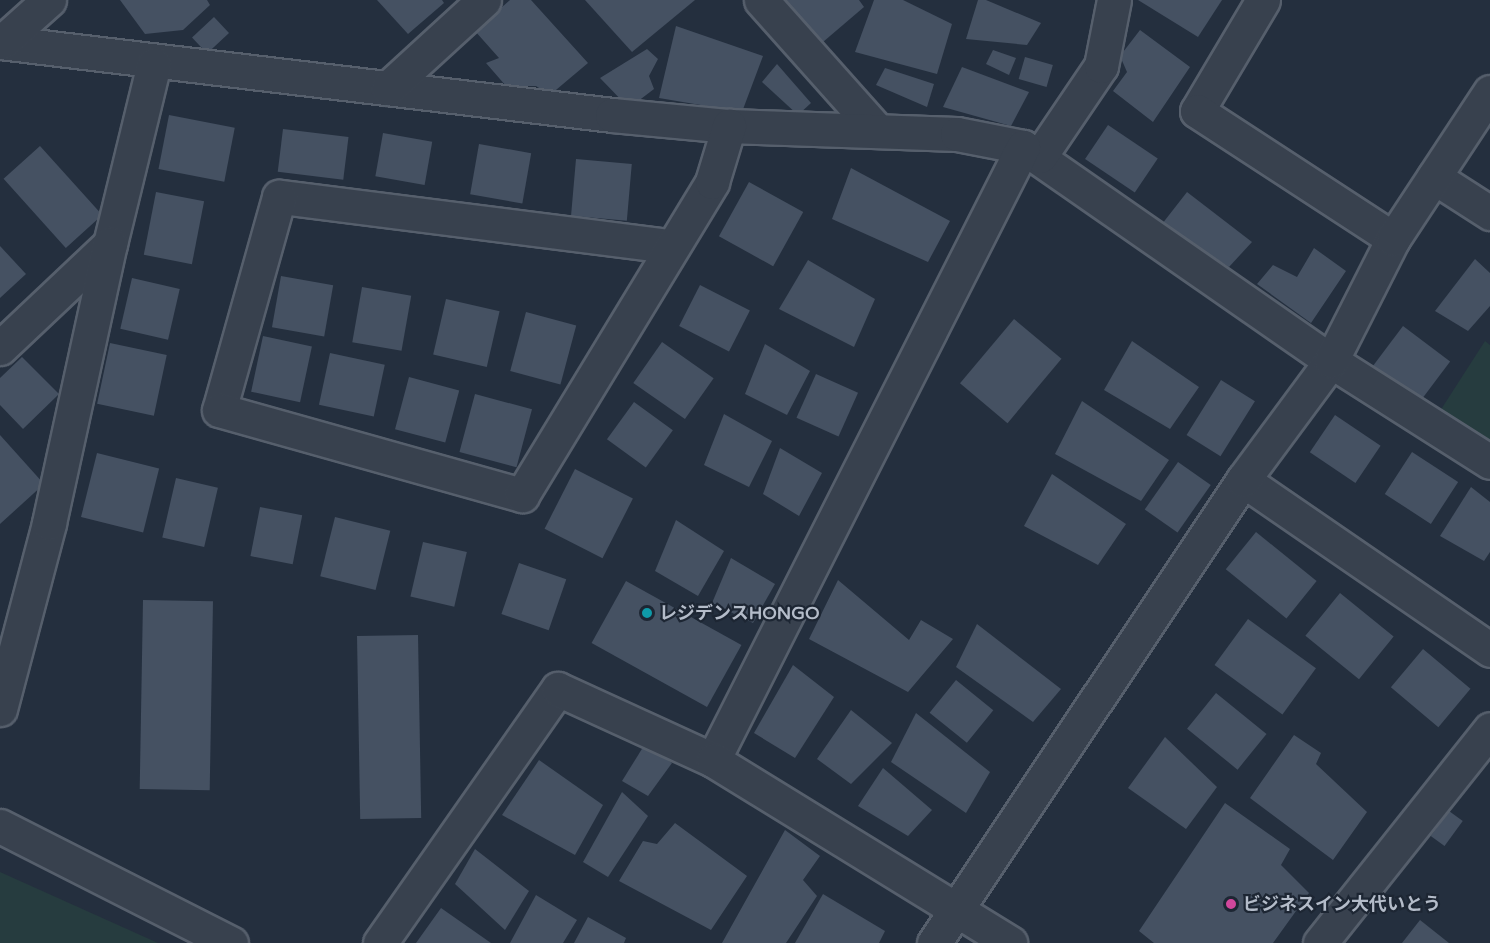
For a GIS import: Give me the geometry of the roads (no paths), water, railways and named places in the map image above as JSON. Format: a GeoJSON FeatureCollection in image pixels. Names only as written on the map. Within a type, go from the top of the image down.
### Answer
{"type":"FeatureCollection","features":[{"type":"Feature","properties":{"kind":"street"},"geometry":{"type":"LineString","coordinates":[[1,42],[49,0]]}},
{"type":"Feature","properties":{"kind":"street"},"geometry":{"type":"LineString","coordinates":[[388,88],[484,0]]}},
{"type":"Feature","properties":{"kind":"street"},"geometry":{"type":"LineString","coordinates":[[761,0],[876,129]]}},
{"type":"Feature","properties":{"kind":"street"},"geometry":{"type":"LineString","coordinates":[[713,760],[1032,151],[1101,66],[1114,0]]}},
{"type":"Feature","properties":{"kind":"street"},"geometry":{"type":"LineString","coordinates":[[1263,0],[1197,111],[1393,239]]}},
{"type":"Feature","properties":{"kind":"street"},"geometry":{"type":"LineString","coordinates":[[1,42],[154,64],[729,126],[876,129],[957,134],[1032,151],[1330,361],[1490,462]]}},
{"type":"Feature","properties":{"kind":"street"},"geometry":{"type":"LineString","coordinates":[[0,709],[49,523],[110,244],[154,64]]}},
{"type":"Feature","properties":{"kind":"street"},"geometry":{"type":"LineString","coordinates":[[934,943],[1243,480],[1330,361],[1393,239],[1490,92]]}},
{"type":"Feature","properties":{"kind":"street"},"geometry":{"type":"LineString","coordinates":[[669,246],[279,196],[219,410],[522,495],[669,246],[712,182],[729,126]]}},
{"type":"Feature","properties":{"kind":"street"},"geometry":{"type":"LineString","coordinates":[[1434,177],[1490,213]]}},
{"type":"Feature","properties":{"kind":"street"},"geometry":{"type":"LineString","coordinates":[[0,348],[110,244]]}},
{"type":"Feature","properties":{"kind":"street"},"geometry":{"type":"LineString","coordinates":[[1243,480],[1490,650]]}},
{"type":"Feature","properties":{"kind":"street"},"geometry":{"type":"LineString","coordinates":[[380,943],[558,689],[713,760],[958,908],[1010,943]]}},
{"type":"Feature","properties":{"kind":"street"},"geometry":{"type":"LineString","coordinates":[[1320,943],[1490,729]]}},
{"type":"Feature","properties":{"kind":"street"},"geometry":{"type":"LineString","coordinates":[[0,826],[231,943]]}},
{"type":"Feature","properties":{"kind":"place","name":"レジデンスHONGO"},"geometry":{"type":"Point","coordinates":[647,613]}},
{"type":"Feature","properties":{"kind":"place","name":"ビジネスイン大代いとう"},"geometry":{"type":"Point","coordinates":[1231,904]}}]}
